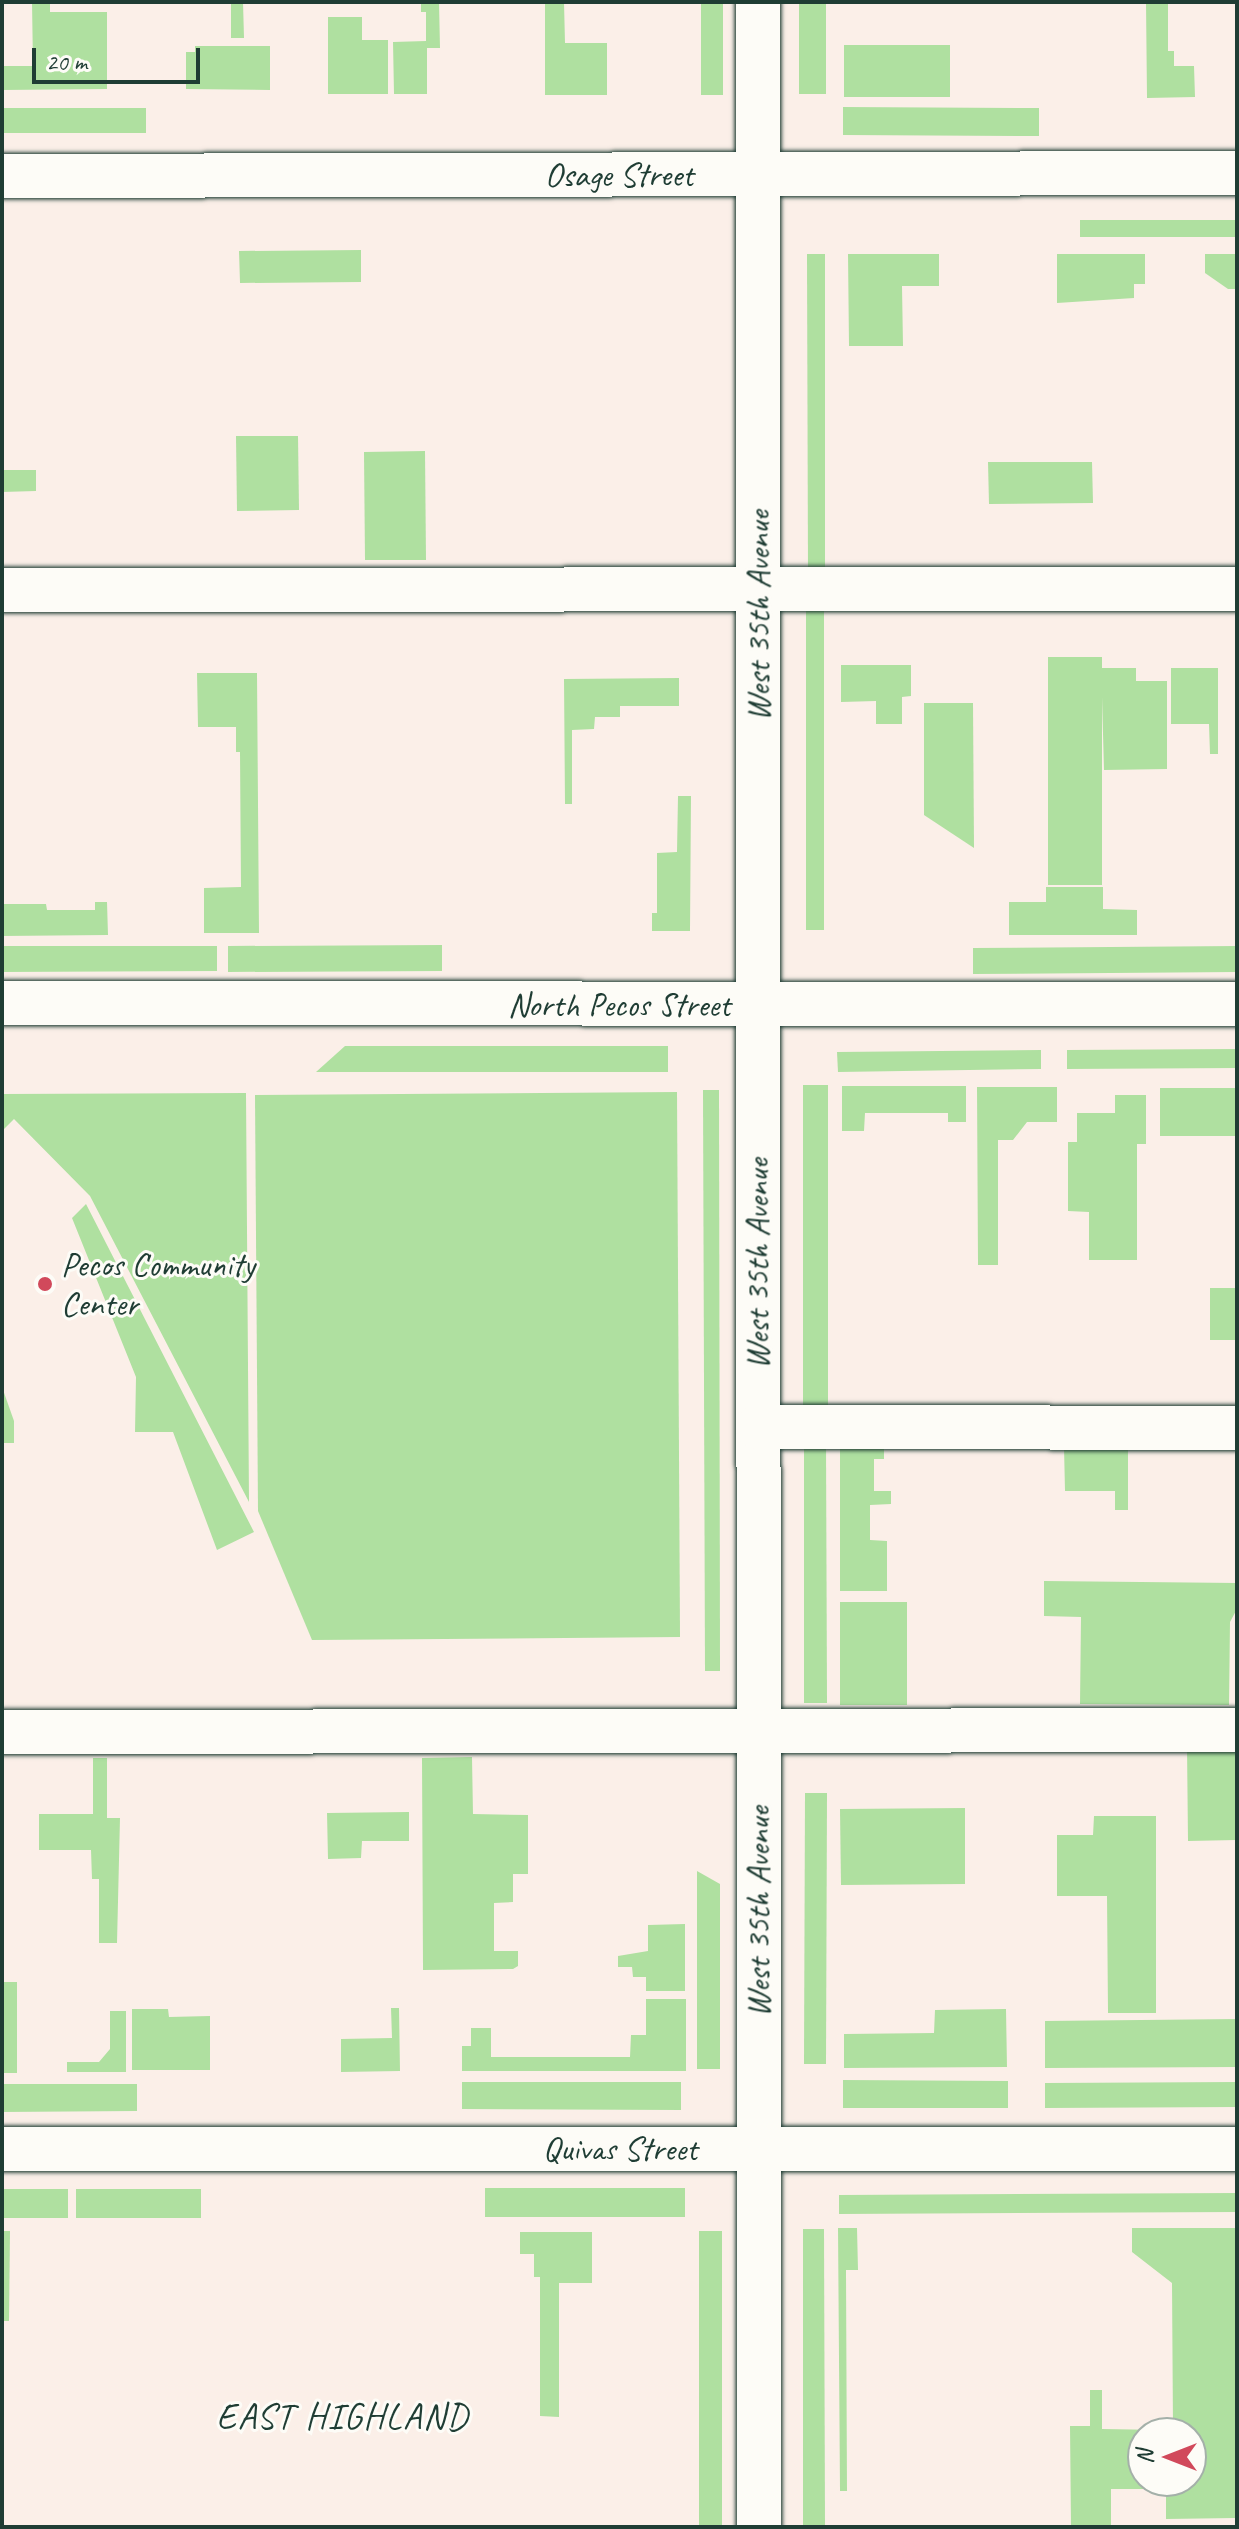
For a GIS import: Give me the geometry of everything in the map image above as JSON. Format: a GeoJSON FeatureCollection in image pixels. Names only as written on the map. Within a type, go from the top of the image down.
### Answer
{"type":"FeatureCollection","features":[{"type":"Feature","properties":{"kind":"street","name":"West 35th Avenue"},"geometry":{"type":"LineString","coordinates":[[758,2],[759,2527]]}},
{"type":"Feature","properties":{"kind":"street","name":"Osage Street"},"geometry":{"type":"LineString","coordinates":[[2,176],[1237,173]]}},
{"type":"Feature","properties":{"kind":"street"},"geometry":{"type":"LineString","coordinates":[[2,590],[1237,589]]}},
{"type":"Feature","properties":{"kind":"street","name":"North Pecos Street"},"geometry":{"type":"LineString","coordinates":[[2,1003],[1237,1004]]}},
{"type":"Feature","properties":{"kind":"street"},"geometry":{"type":"LineString","coordinates":[[758,1427],[1237,1428]]}},
{"type":"Feature","properties":{"kind":"street"},"geometry":{"type":"LineString","coordinates":[[2,1732],[1237,1730]]}},
{"type":"Feature","properties":{"kind":"street","name":"Quivas Street"},"geometry":{"type":"LineString","coordinates":[[2,2149],[1237,2149]]}},
{"type":"Feature","properties":{"kind":"green space"},"geometry":{"type":"Polygon","coordinates":[[[32,2],[50,2],[50,12],[107,12],[107,89],[2,90],[2,66],[33,66],[32,2]]]}},
{"type":"Feature","properties":{"kind":"green space"},"geometry":{"type":"Polygon","coordinates":[[[231,2],[243,2],[244,38],[231,38],[231,2]]]}},
{"type":"Feature","properties":{"kind":"green space"},"geometry":{"type":"Polygon","coordinates":[[[421,2],[439,2],[440,48],[427,48],[427,94],[394,94],[393,42],[426,41],[426,12],[421,12],[421,2]]]}},
{"type":"Feature","properties":{"kind":"green space"},"geometry":{"type":"Polygon","coordinates":[[[545,2],[564,2],[565,43],[607,43],[607,95],[545,95],[545,2]]]}},
{"type":"Feature","properties":{"kind":"green space"},"geometry":{"type":"Polygon","coordinates":[[[701,2],[723,2],[723,95],[701,95],[701,2]]]}},
{"type":"Feature","properties":{"kind":"green space"},"geometry":{"type":"Polygon","coordinates":[[[799,2],[826,2],[826,94],[799,94],[799,2]]]}},
{"type":"Feature","properties":{"kind":"green space"},"geometry":{"type":"Polygon","coordinates":[[[1146,2],[1168,2],[1168,51],[1174,51],[1174,66],[1194,66],[1195,97],[1147,98],[1146,2]]]}},
{"type":"Feature","properties":{"kind":"green space"},"geometry":{"type":"Polygon","coordinates":[[[328,17],[362,17],[362,40],[388,40],[388,94],[328,94],[328,17]]]}},
{"type":"Feature","properties":{"kind":"green space"},"geometry":{"type":"Polygon","coordinates":[[[844,45],[950,45],[950,97],[844,97],[844,45]]]}},
{"type":"Feature","properties":{"kind":"green space"},"geometry":{"type":"Polygon","coordinates":[[[195,46],[270,46],[270,90],[186,89],[186,52],[195,52],[195,46]]]}},
{"type":"Feature","properties":{"kind":"green space"},"geometry":{"type":"Polygon","coordinates":[[[843,107],[1039,108],[1039,136],[843,135],[843,107]]]}},
{"type":"Feature","properties":{"kind":"green space"},"geometry":{"type":"Polygon","coordinates":[[[2,108],[146,108],[146,133],[2,133],[2,108]]]}},
{"type":"Feature","properties":{"kind":"green space"},"geometry":{"type":"Polygon","coordinates":[[[1080,220],[1237,220],[1237,237],[1080,237],[1080,220]]]}},
{"type":"Feature","properties":{"kind":"green space"},"geometry":{"type":"Polygon","coordinates":[[[361,250],[361,282],[240,283],[239,251],[361,250]]]}},
{"type":"Feature","properties":{"kind":"green space"},"geometry":{"type":"Polygon","coordinates":[[[807,254],[825,254],[825,573],[808,573],[807,254]]]}},
{"type":"Feature","properties":{"kind":"green space"},"geometry":{"type":"Polygon","coordinates":[[[848,254],[939,254],[939,286],[902,286],[903,346],[849,346],[848,254]]]}},
{"type":"Feature","properties":{"kind":"green space"},"geometry":{"type":"Polygon","coordinates":[[[1057,254],[1145,254],[1145,284],[1134,284],[1134,298],[1057,303],[1057,254]]]}},
{"type":"Feature","properties":{"kind":"green space"},"geometry":{"type":"Polygon","coordinates":[[[1205,254],[1237,254],[1237,289],[1228,289],[1205,273],[1205,254]]]}},
{"type":"Feature","properties":{"kind":"green space"},"geometry":{"type":"Polygon","coordinates":[[[236,436],[298,436],[299,510],[237,511],[236,436]]]}},
{"type":"Feature","properties":{"kind":"green space"},"geometry":{"type":"Polygon","coordinates":[[[425,451],[426,560],[365,560],[364,452],[425,451]]]}},
{"type":"Feature","properties":{"kind":"green space"},"geometry":{"type":"Polygon","coordinates":[[[988,462],[1092,462],[1093,503],[989,504],[988,462]]]}},
{"type":"Feature","properties":{"kind":"green space"},"geometry":{"type":"Polygon","coordinates":[[[2,470],[36,470],[36,491],[2,492],[2,470]]]}},
{"type":"Feature","properties":{"kind":"green space"},"geometry":{"type":"Polygon","coordinates":[[[806,607],[824,607],[824,930],[806,930],[806,607]]]}},
{"type":"Feature","properties":{"kind":"green space"},"geometry":{"type":"Polygon","coordinates":[[[1048,657],[1102,657],[1102,668],[1136,668],[1136,681],[1167,681],[1167,769],[1104,770],[1102,697],[1102,885],[1048,885],[1048,657]]]}},
{"type":"Feature","properties":{"kind":"green space"},"geometry":{"type":"Polygon","coordinates":[[[841,665],[911,665],[911,696],[902,697],[902,724],[876,724],[876,701],[841,702],[841,665]]]}},
{"type":"Feature","properties":{"kind":"green space"},"geometry":{"type":"Polygon","coordinates":[[[1171,668],[1218,668],[1218,754],[1210,754],[1209,724],[1171,724],[1171,668]]]}},
{"type":"Feature","properties":{"kind":"green space"},"geometry":{"type":"Polygon","coordinates":[[[197,673],[257,673],[259,933],[204,933],[204,888],[241,887],[240,752],[236,752],[236,727],[198,727],[197,673]]]}},
{"type":"Feature","properties":{"kind":"green space"},"geometry":{"type":"Polygon","coordinates":[[[679,678],[679,706],[620,706],[620,717],[595,717],[594,729],[572,730],[572,804],[565,804],[564,679],[679,678]]]}},
{"type":"Feature","properties":{"kind":"green space"},"geometry":{"type":"Polygon","coordinates":[[[924,703],[973,703],[974,848],[924,815],[924,703]]]}},
{"type":"Feature","properties":{"kind":"green space"},"geometry":{"type":"Polygon","coordinates":[[[678,796],[691,796],[690,931],[652,931],[652,913],[657,913],[657,853],[677,852],[678,796]]]}},
{"type":"Feature","properties":{"kind":"green space"},"geometry":{"type":"Polygon","coordinates":[[[1046,887],[1103,887],[1103,909],[1137,910],[1137,935],[1009,935],[1009,902],[1046,902],[1046,887]]]}},
{"type":"Feature","properties":{"kind":"green space"},"geometry":{"type":"Polygon","coordinates":[[[95,902],[107,902],[108,935],[2,936],[2,904],[46,904],[47,910],[95,910],[95,902]]]}},
{"type":"Feature","properties":{"kind":"green space"},"geometry":{"type":"Polygon","coordinates":[[[442,945],[442,971],[228,972],[228,946],[442,945]]]}},
{"type":"Feature","properties":{"kind":"green space"},"geometry":{"type":"Polygon","coordinates":[[[2,946],[217,946],[217,971],[2,972],[2,946]]]}},
{"type":"Feature","properties":{"kind":"green space"},"geometry":{"type":"Polygon","coordinates":[[[1237,946],[1237,972],[973,974],[973,948],[1237,946]]]}},
{"type":"Feature","properties":{"kind":"green space"},"geometry":{"type":"Polygon","coordinates":[[[345,1046],[668,1046],[668,1072],[316,1072],[345,1046]]]}},
{"type":"Feature","properties":{"kind":"green space"},"geometry":{"type":"Polygon","coordinates":[[[1237,1049],[1237,1068],[1067,1069],[1067,1050],[1237,1049]]]}},
{"type":"Feature","properties":{"kind":"green space"},"geometry":{"type":"Polygon","coordinates":[[[1041,1050],[1041,1069],[838,1072],[837,1052],[1041,1050]]]}},
{"type":"Feature","properties":{"kind":"green space"},"geometry":{"type":"Polygon","coordinates":[[[803,1085],[828,1085],[828,1407],[803,1407],[803,1085]]]}},
{"type":"Feature","properties":{"kind":"green space"},"geometry":{"type":"Polygon","coordinates":[[[842,1086],[966,1086],[966,1122],[948,1122],[948,1113],[865,1113],[864,1131],[842,1131],[842,1086]]]}},
{"type":"Feature","properties":{"kind":"green space"},"geometry":{"type":"Polygon","coordinates":[[[977,1087],[1057,1087],[1057,1122],[1027,1122],[1013,1140],[998,1140],[998,1265],[978,1265],[977,1087]]]}},
{"type":"Feature","properties":{"kind":"green space"},"geometry":{"type":"Polygon","coordinates":[[[1160,1088],[1237,1088],[1237,1136],[1160,1136],[1160,1088]]]}},
{"type":"Feature","properties":{"kind":"green space"},"geometry":{"type":"Polygon","coordinates":[[[703,1090],[719,1090],[720,1671],[705,1671],[703,1090]]]}},
{"type":"Feature","properties":{"kind":"green space"},"geometry":{"type":"Polygon","coordinates":[[[677,1092],[680,1637],[312,1640],[258,1511],[255,1095],[677,1092]]]}},
{"type":"Feature","properties":{"kind":"green space"},"geometry":{"type":"Polygon","coordinates":[[[246,1093],[249,1502],[90,1196],[14,1119],[2,1131],[2,1094],[246,1093]]]}},
{"type":"Feature","properties":{"kind":"green space"},"geometry":{"type":"Polygon","coordinates":[[[1115,1095],[1146,1095],[1146,1144],[1137,1144],[1137,1260],[1089,1260],[1089,1212],[1068,1211],[1068,1142],[1077,1142],[1077,1113],[1115,1113],[1115,1095]]]}},
{"type":"Feature","properties":{"kind":"green space"},"geometry":{"type":"Polygon","coordinates":[[[86,1204],[254,1532],[217,1550],[173,1432],[135,1432],[136,1377],[72,1218],[86,1204]]]}},
{"type":"Feature","properties":{"kind":"green space"},"geometry":{"type":"Polygon","coordinates":[[[1210,1288],[1237,1288],[1237,1340],[1210,1340],[1210,1288]]]}},
{"type":"Feature","properties":{"kind":"green space"},"geometry":{"type":"Polygon","coordinates":[[[2,1387],[14,1421],[14,1443],[2,1443],[2,1387]]]}},
{"type":"Feature","properties":{"kind":"green space"},"geometry":{"type":"Polygon","coordinates":[[[804,1442],[826,1442],[827,1703],[804,1703],[804,1442]]]}},
{"type":"Feature","properties":{"kind":"green space"},"geometry":{"type":"Polygon","coordinates":[[[840,1442],[884,1442],[884,1459],[874,1459],[874,1491],[891,1491],[891,1504],[870,1505],[870,1540],[887,1541],[887,1591],[840,1591],[840,1442]]]}},
{"type":"Feature","properties":{"kind":"green space"},"geometry":{"type":"Polygon","coordinates":[[[1064,1447],[1128,1447],[1128,1510],[1115,1510],[1115,1491],[1065,1491],[1064,1447]]]}},
{"type":"Feature","properties":{"kind":"green space"},"geometry":{"type":"Polygon","coordinates":[[[1044,1581],[1237,1583],[1237,1609],[1230,1622],[1229,1705],[1080,1704],[1081,1617],[1044,1616],[1044,1581]]]}},
{"type":"Feature","properties":{"kind":"green space"},"geometry":{"type":"Polygon","coordinates":[[[840,1602],[907,1602],[907,1705],[840,1705],[840,1602]]]}},
{"type":"Feature","properties":{"kind":"green space"},"geometry":{"type":"Polygon","coordinates":[[[1187,1746],[1236,1746],[1237,1868],[1236,1840],[1188,1841],[1187,1746]]]}},
{"type":"Feature","properties":{"kind":"green space"},"geometry":{"type":"Polygon","coordinates":[[[472,1757],[473,1814],[528,1815],[528,1874],[513,1874],[513,1902],[494,1903],[494,1951],[518,1951],[518,1966],[513,1969],[423,1970],[422,1758],[472,1757]]]}},
{"type":"Feature","properties":{"kind":"green space"},"geometry":{"type":"Polygon","coordinates":[[[93,1758],[107,1758],[107,1818],[120,1818],[117,1943],[99,1943],[99,1879],[92,1879],[91,1850],[39,1850],[39,1814],[93,1814],[93,1758]]]}},
{"type":"Feature","properties":{"kind":"green space"},"geometry":{"type":"Polygon","coordinates":[[[805,1793],[827,1793],[826,2064],[804,2064],[805,1793]]]}},
{"type":"Feature","properties":{"kind":"green space"},"geometry":{"type":"Polygon","coordinates":[[[965,1808],[965,1884],[841,1885],[840,1809],[965,1808]]]}},
{"type":"Feature","properties":{"kind":"green space"},"geometry":{"type":"Polygon","coordinates":[[[409,1812],[409,1841],[362,1841],[361,1858],[328,1859],[327,1813],[409,1812]]]}},
{"type":"Feature","properties":{"kind":"green space"},"geometry":{"type":"Polygon","coordinates":[[[1094,1816],[1156,1816],[1156,2013],[1108,2013],[1107,1896],[1057,1896],[1057,1835],[1093,1835],[1094,1816]]]}},
{"type":"Feature","properties":{"kind":"green space"},"geometry":{"type":"Polygon","coordinates":[[[697,1871],[720,1884],[720,2069],[697,2069],[697,1871]]]}},
{"type":"Feature","properties":{"kind":"green space"},"geometry":{"type":"Polygon","coordinates":[[[685,1924],[685,1991],[646,1991],[646,1977],[633,1977],[632,1967],[618,1967],[618,1956],[648,1951],[648,1925],[685,1924]]]}},
{"type":"Feature","properties":{"kind":"green space"},"geometry":{"type":"Polygon","coordinates":[[[2,1982],[17,1982],[17,2073],[2,2073],[2,1982]]]}},
{"type":"Feature","properties":{"kind":"green space"},"geometry":{"type":"Polygon","coordinates":[[[646,1999],[686,1999],[686,2071],[462,2071],[462,2046],[471,2046],[471,2028],[491,2028],[491,2057],[630,2057],[631,2035],[646,2035],[646,1999]]]}},
{"type":"Feature","properties":{"kind":"green space"},"geometry":{"type":"Polygon","coordinates":[[[391,2008],[399,2008],[400,2071],[341,2072],[341,2039],[392,2038],[391,2008]]]}},
{"type":"Feature","properties":{"kind":"green space"},"geometry":{"type":"Polygon","coordinates":[[[132,2009],[168,2009],[169,2017],[210,2016],[210,2070],[132,2070],[132,2009]]]}},
{"type":"Feature","properties":{"kind":"green space"},"geometry":{"type":"Polygon","coordinates":[[[1006,2009],[1007,2067],[844,2068],[844,2034],[934,2033],[935,2010],[1006,2009]]]}},
{"type":"Feature","properties":{"kind":"green space"},"geometry":{"type":"Polygon","coordinates":[[[110,2011],[126,2011],[126,2072],[67,2072],[67,2062],[99,2062],[110,2049],[110,2011]]]}},
{"type":"Feature","properties":{"kind":"green space"},"geometry":{"type":"Polygon","coordinates":[[[1237,2019],[1237,2067],[1045,2068],[1045,2021],[1237,2019]]]}},
{"type":"Feature","properties":{"kind":"green space"},"geometry":{"type":"Polygon","coordinates":[[[843,2080],[1008,2081],[1008,2108],[843,2108],[843,2080]]]}},
{"type":"Feature","properties":{"kind":"green space"},"geometry":{"type":"Polygon","coordinates":[[[462,2082],[681,2082],[681,2110],[462,2109],[462,2082]]]}},
{"type":"Feature","properties":{"kind":"green space"},"geometry":{"type":"Polygon","coordinates":[[[1237,2082],[1237,2107],[1045,2108],[1045,2083],[1237,2082]]]}},
{"type":"Feature","properties":{"kind":"green space"},"geometry":{"type":"Polygon","coordinates":[[[2,2084],[137,2084],[137,2111],[2,2112],[2,2084]]]}},
{"type":"Feature","properties":{"kind":"green space"},"geometry":{"type":"Polygon","coordinates":[[[485,2188],[685,2188],[685,2217],[485,2217],[485,2188]]]}},
{"type":"Feature","properties":{"kind":"green space"},"geometry":{"type":"Polygon","coordinates":[[[2,2189],[68,2189],[68,2218],[2,2218],[2,2189]]]}},
{"type":"Feature","properties":{"kind":"green space"},"geometry":{"type":"Polygon","coordinates":[[[76,2189],[201,2189],[201,2218],[76,2218],[76,2189]]]}},
{"type":"Feature","properties":{"kind":"green space"},"geometry":{"type":"Polygon","coordinates":[[[1237,2193],[1237,2212],[839,2214],[839,2195],[1237,2193]]]}},
{"type":"Feature","properties":{"kind":"green space"},"geometry":{"type":"Polygon","coordinates":[[[838,2228],[857,2228],[858,2270],[846,2270],[847,2491],[840,2491],[838,2228]]]}},
{"type":"Feature","properties":{"kind":"green space"},"geometry":{"type":"Polygon","coordinates":[[[1132,2228],[1237,2228],[1235,2518],[1166,2519],[1166,2497],[1207,2497],[1207,2417],[1173,2417],[1172,2283],[1132,2252],[1132,2228]]]}},
{"type":"Feature","properties":{"kind":"green space"},"geometry":{"type":"Polygon","coordinates":[[[803,2229],[824,2229],[825,2527],[803,2527],[803,2229]]]}},
{"type":"Feature","properties":{"kind":"green space"},"geometry":{"type":"Polygon","coordinates":[[[2,2231],[10,2231],[9,2321],[2,2321],[2,2231]]]}},
{"type":"Feature","properties":{"kind":"green space"},"geometry":{"type":"Polygon","coordinates":[[[699,2231],[722,2231],[722,2527],[699,2527],[699,2231]]]}},
{"type":"Feature","properties":{"kind":"green space"},"geometry":{"type":"Polygon","coordinates":[[[520,2232],[592,2232],[592,2283],[559,2283],[559,2417],[540,2416],[540,2277],[534,2277],[534,2254],[520,2254],[520,2232]]]}},
{"type":"Feature","properties":{"kind":"green space"},"geometry":{"type":"Polygon","coordinates":[[[1090,2390],[1102,2390],[1102,2429],[1127,2429],[1127,2489],[1111,2489],[1111,2527],[1071,2527],[1070,2426],[1090,2426],[1090,2390]]]}},
{"type":"Feature","properties":{"kind":"place","name":"Pecos Community Center"},"geometry":{"type":"Point","coordinates":[45,1284]}},
{"type":"Feature","properties":{"kind":"district","name":"EAST HIGHLAND"},"geometry":{"type":"Point","coordinates":[343,2417]}}]}
